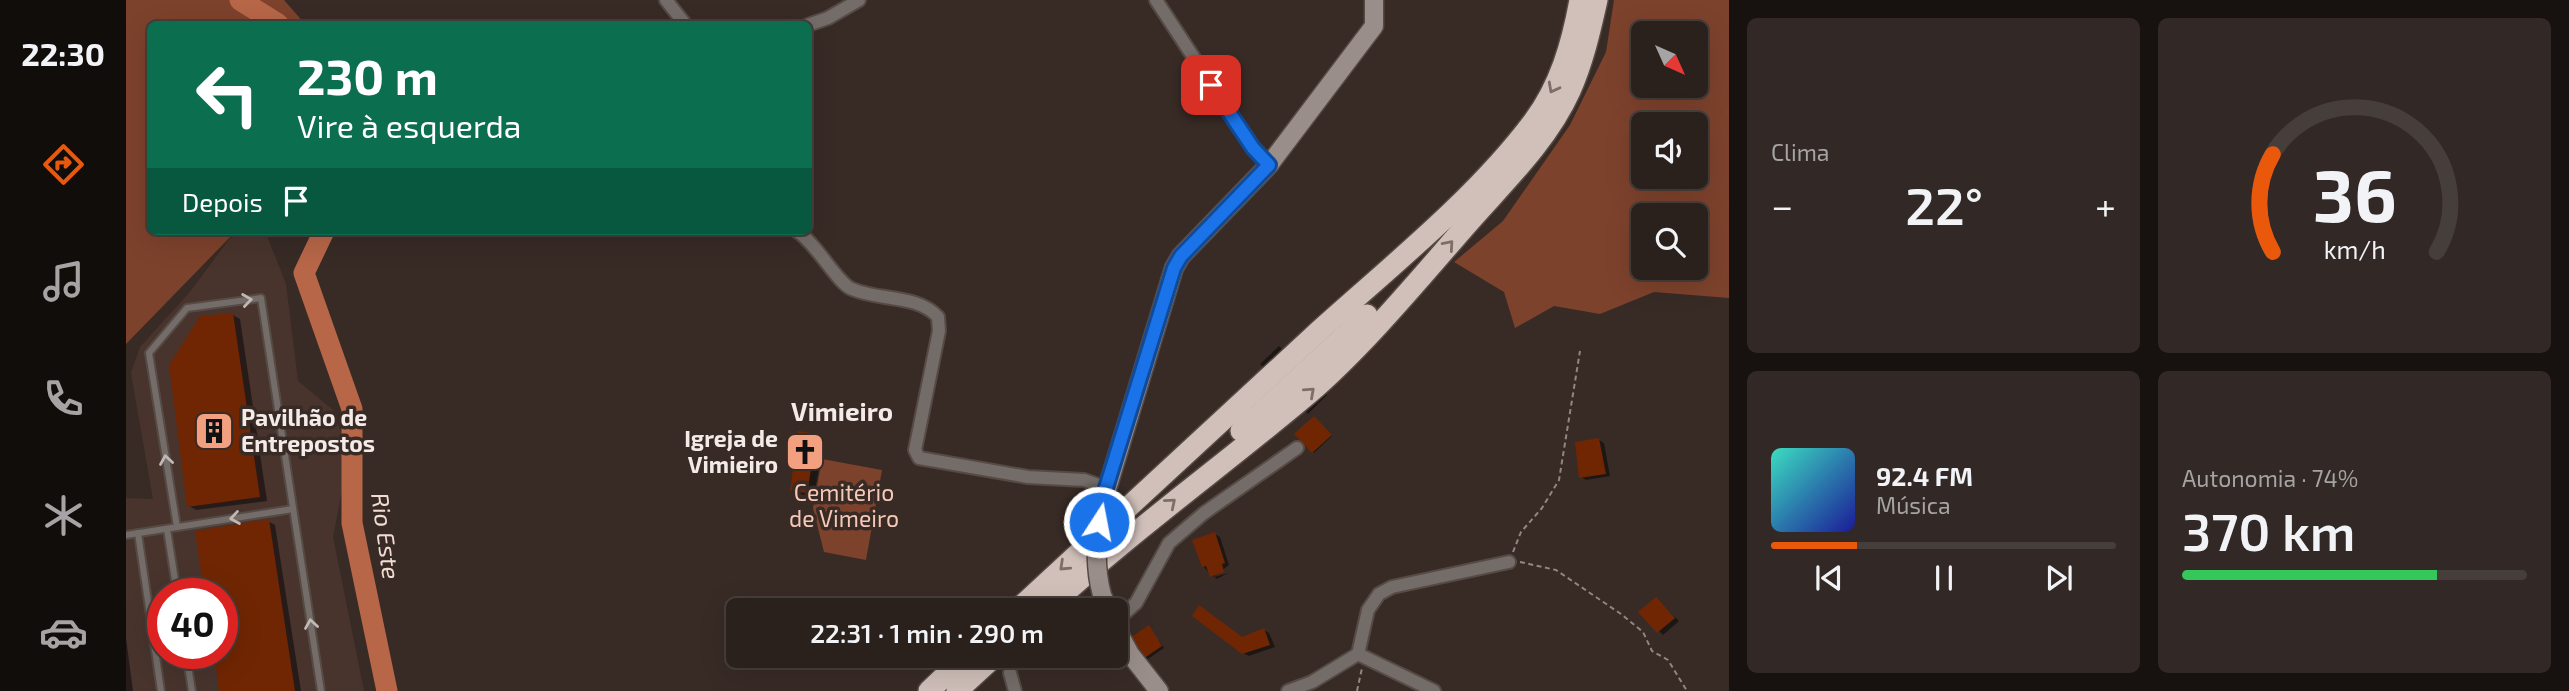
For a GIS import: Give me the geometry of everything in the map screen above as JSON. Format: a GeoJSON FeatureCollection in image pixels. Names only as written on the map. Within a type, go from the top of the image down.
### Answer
{"type":"FeatureCollection","features":[{"type":"Feature","properties":{"kind":"highway"},"geometry":{"type":"LineString","coordinates":[[1030,598],[1471,190],[1534,121],[1555,85],[1571,47],[1580,0]]}},
{"type":"Feature","properties":{"kind":"highway"},"geometry":{"type":"LineString","coordinates":[[1060,598],[1199,480],[1309,394],[1404,296],[1548,127],[1569,93],[1586,50],[1597,0]]}},
{"type":"Feature","properties":{"kind":"highway"},"geometry":{"type":"LineString","coordinates":[[929,691],[953,668]]}},
{"type":"Feature","properties":{"kind":"highway"},"geometry":{"type":"LineString","coordinates":[[957,691],[982,668]]}},
{"type":"Feature","properties":{"kind":"street"},"geometry":{"type":"LineString","coordinates":[[666,0],[683,21]]}},
{"type":"Feature","properties":{"kind":"street"},"geometry":{"type":"LineString","coordinates":[[812,24],[828,18],[859,0]]}},
{"type":"Feature","properties":{"kind":"street"},"geometry":{"type":"LineString","coordinates":[[1156,0],[1253,148],[1269,165]]}},
{"type":"Feature","properties":{"kind":"street"},"geometry":{"type":"LineString","coordinates":[[1103,598],[1096,575],[1095,544],[1105,494],[1174,268],[1181,256],[1269,165],[1374,26],[1374,0]]}},
{"type":"Feature","properties":{"kind":"street"},"geometry":{"type":"LineString","coordinates":[[803,235],[811,240],[849,289],[923,305],[938,317],[939,331],[915,450],[919,458],[1028,477],[1084,480],[1105,494]]}},
{"type":"Feature","properties":{"kind":"street"},"geometry":{"type":"LineString","coordinates":[[1128,610],[1136,603],[1169,543],[1204,513],[1297,448]]}},
{"type":"Feature","properties":{"kind":"street"},"geometry":{"type":"LineString","coordinates":[[1288,691],[1312,682],[1360,654],[1368,610],[1379,594],[1392,587],[1509,562]]}},
{"type":"Feature","properties":{"kind":"street"},"geometry":{"type":"LineString","coordinates":[[1128,650],[1159,691]]}},
{"type":"Feature","properties":{"kind":"street"},"geometry":{"type":"LineString","coordinates":[[1360,654],[1434,691]]}},
{"type":"Feature","properties":{"kind":"street"},"geometry":{"type":"LineString","coordinates":[[1010,673],[1015,691]]}},
{"type":"Feature","properties":{"kind":"lane"},"geometry":{"type":"LineString","coordinates":[[177,527],[149,353],[187,308],[261,298],[321,691]]}},
{"type":"Feature","properties":{"kind":"lane"},"geometry":{"type":"LineString","coordinates":[[126,535],[293,509]]}},
{"type":"Feature","properties":{"kind":"lane"},"geometry":{"type":"LineString","coordinates":[[167,529],[175,578]]}},
{"type":"Feature","properties":{"kind":"lane"},"geometry":{"type":"LineString","coordinates":[[138,533],[162,691]]}},
{"type":"Feature","properties":{"kind":"lane"},"geometry":{"type":"LineString","coordinates":[[189,669],[192,691]]}},
{"type":"Feature","properties":{"kind":"path"},"geometry":{"type":"LineString","coordinates":[[1580,351],[1559,480],[1542,508],[1521,532],[1509,562],[1556,570],[1621,614],[1643,632],[1652,651],[1668,660],[1687,691]]}},
{"type":"Feature","properties":{"kind":"path"},"geometry":{"type":"LineString","coordinates":[[1357,691],[1360,654]]}},
{"type":"Feature","properties":{"kind":"shaded area"},"geometry":{"type":"Polygon","coordinates":[[[267,235],[286,284],[298,381],[333,410],[343,438],[345,475],[333,537],[364,691],[126,691],[126,498],[153,499],[131,373],[140,347],[190,292],[230,238],[267,235]]]}},
{"type":"Feature","properties":{"kind":"green space"},"geometry":{"type":"Polygon","coordinates":[[[126,0],[284,0],[302,21],[147,21],[147,235],[232,235],[126,344],[126,0]]]}},
{"type":"Feature","properties":{"kind":"green space"},"geometry":{"type":"Polygon","coordinates":[[[1614,0],[1729,0],[1729,298],[1654,292],[1600,314],[1554,306],[1515,328],[1504,292],[1454,262],[1503,221],[1570,125],[1606,52],[1614,0]]]}},
{"type":"Feature","properties":{"kind":"green space","name":"Cemitério de Vimeiro"},"geometry":{"type":"Polygon","coordinates":[[[822,459],[882,470],[866,560],[824,552],[813,508],[822,459]]]}},
{"type":"Feature","properties":{"kind":"building","name":"Pavilhão de Entrepostos"},"geometry":{"type":"Polygon","coordinates":[[[233,313],[260,497],[187,507],[169,365],[200,316],[233,313]]]}},
{"type":"Feature","properties":{"kind":"building"},"geometry":{"type":"Polygon","coordinates":[[[1314,416],[1332,435],[1312,453],[1294,434],[1314,416]]]}},
{"type":"Feature","properties":{"kind":"building","name":"Igreja de Vimieiro"},"geometry":{"type":"Polygon","coordinates":[[[798,431],[817,434],[807,493],[790,491],[798,431]]]}},
{"type":"Feature","properties":{"kind":"building"},"geometry":{"type":"Polygon","coordinates":[[[1599,438],[1606,474],[1579,478],[1575,442],[1599,438]]]}},
{"type":"Feature","properties":{"kind":"building"},"geometry":{"type":"Polygon","coordinates":[[[269,519],[295,691],[219,691],[216,669],[238,669],[238,578],[202,578],[195,531],[269,519]]]}},
{"type":"Feature","properties":{"kind":"building"},"geometry":{"type":"Polygon","coordinates":[[[1215,532],[1225,563],[1222,564],[1224,572],[1210,577],[1206,566],[1202,567],[1192,540],[1215,532]]]}},
{"type":"Feature","properties":{"kind":"building"},"geometry":{"type":"Polygon","coordinates":[[[1656,597],[1675,618],[1657,633],[1638,612],[1656,597]]]}},
{"type":"Feature","properties":{"kind":"building"},"geometry":{"type":"Polygon","coordinates":[[[1199,605],[1242,637],[1264,628],[1270,645],[1242,654],[1192,616],[1199,605]]]}},
{"type":"Feature","properties":{"kind":"building"},"geometry":{"type":"Polygon","coordinates":[[[1149,625],[1162,646],[1143,659],[1130,638],[1149,625]]]}},
{"type":"Feature","properties":{"kind":"waterway","name":"Rio Este"},"geometry":{"type":"LineString","coordinates":[[240,0],[273,21]]}},
{"type":"Feature","properties":{"kind":"waterway","name":"Rio Este"},"geometry":{"type":"LineString","coordinates":[[322,235],[304,273],[352,409],[352,523],[387,691]]}},
{"type":"Feature","properties":{"kind":"place","name":"Pavilhão de Entrepostos"},"geometry":{"type":"Point","coordinates":[214,431]}},
{"type":"Feature","properties":{"kind":"place","name":"Igreja de Vimieiro"},"geometry":{"type":"Point","coordinates":[805,452]}},
{"type":"Feature","properties":{"kind":"district","name":"Vimieiro"},"geometry":{"type":"Point","coordinates":[842,412]}},
{"type":"Feature","properties":{"kind":"route"},"geometry":{"type":"LineString","coordinates":[[1099,522],[1106,488],[1174,268],[1181,256],[1269,165],[1253,148],[1211,85]]}}]}
